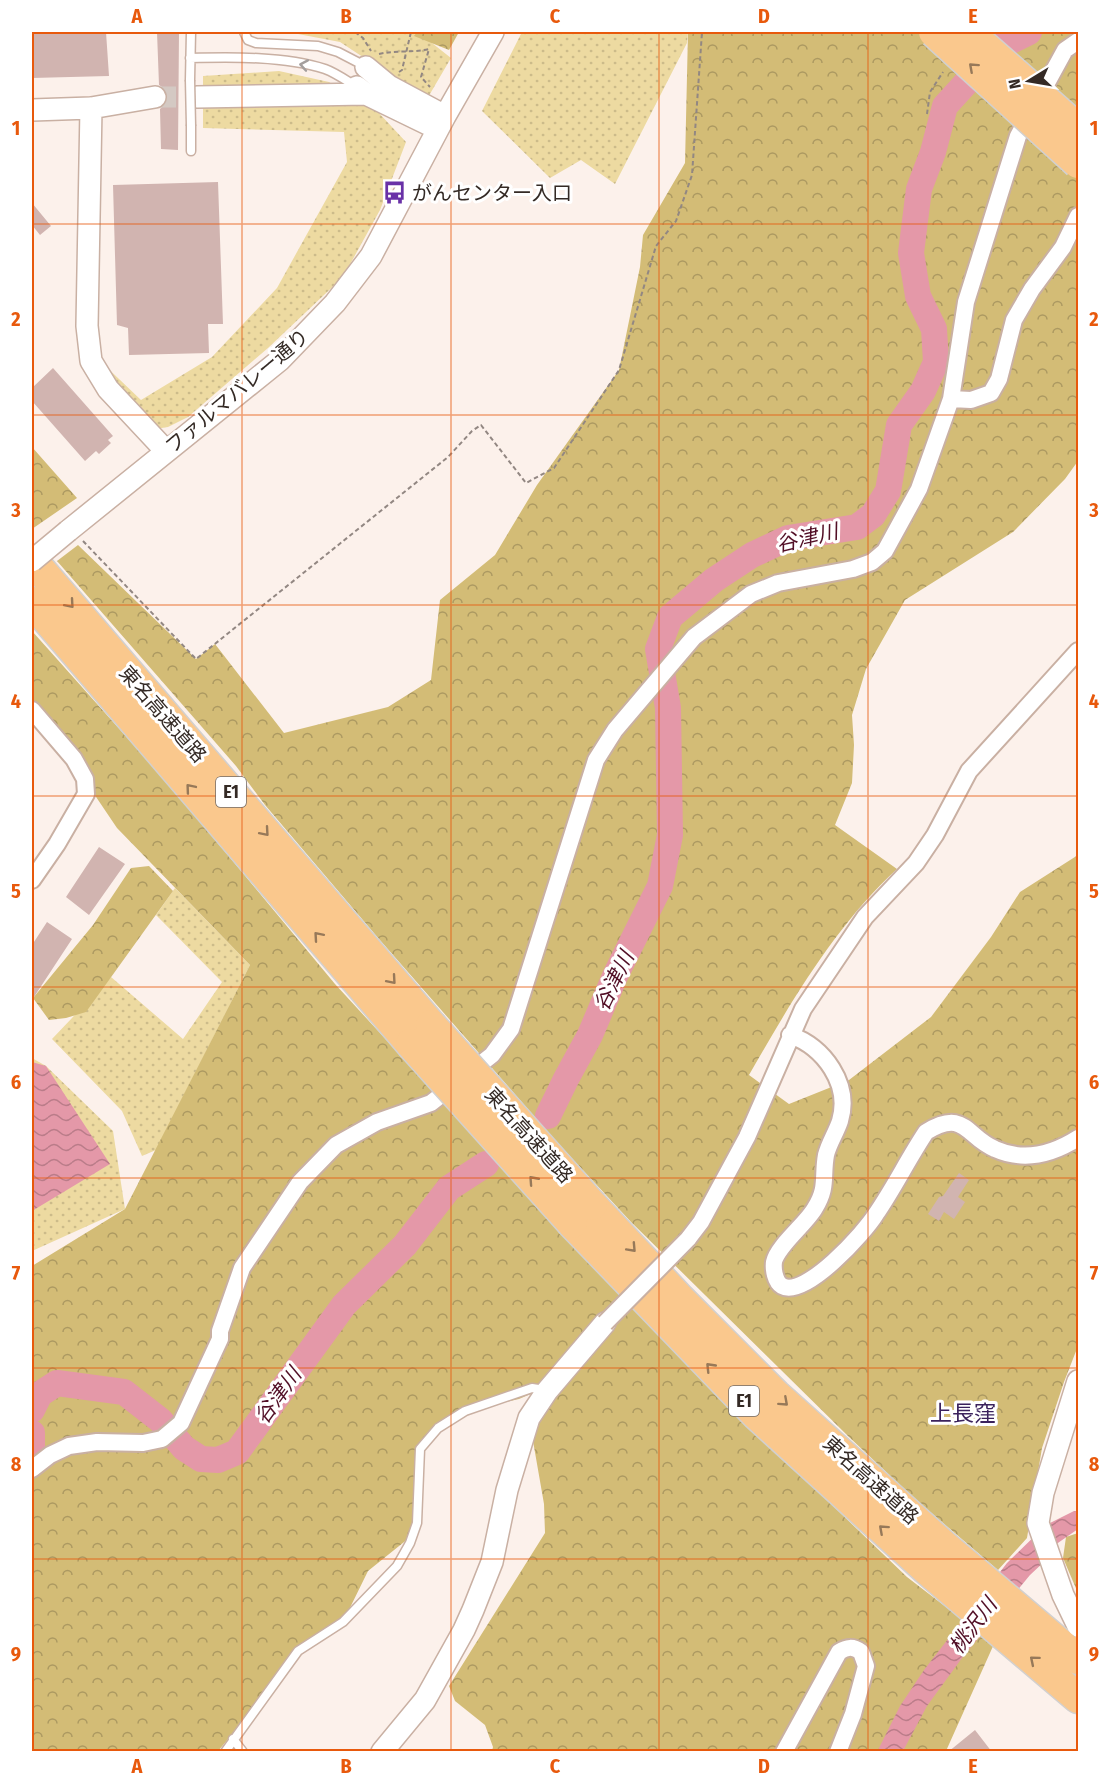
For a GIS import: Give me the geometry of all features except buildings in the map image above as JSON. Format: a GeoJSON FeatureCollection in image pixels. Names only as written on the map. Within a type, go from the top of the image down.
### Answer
{"type":"FeatureCollection","features":[{"type":"Feature","properties":{"kind":"highway"},"geometry":{"type":"LineString","coordinates":[[934,32],[1078,163]]}},
{"type":"Feature","properties":{"kind":"highway"},"geometry":{"type":"LineString","coordinates":[[968,32],[1078,129]]}},
{"type":"Feature","properties":{"kind":"highway","name":"東名高速道路"},"geometry":{"type":"LineString","coordinates":[[32,560],[421,1034]]}},
{"type":"Feature","properties":{"kind":"highway","name":"東名高速道路"},"geometry":{"type":"LineString","coordinates":[[32,602],[582,1214],[681,1299],[934,1557],[1078,1698]]}},
{"type":"Feature","properties":{"kind":"highway","name":"東名高速道路"},"geometry":{"type":"LineString","coordinates":[[934,1557],[1078,1659]]}},
{"type":"Feature","properties":{"kind":"street","name":"ファルマバレー通り"},"geometry":{"type":"LineString","coordinates":[[32,560],[280,360],[334,303],[370,256],[437,117],[493,32]]}},
{"type":"Feature","properties":{"kind":"street"},"geometry":{"type":"LineString","coordinates":[[34,1467],[50,1455],[69,1446],[97,1442],[143,1443],[162,1439],[181,1423],[220,1339],[220,1331],[242,1268],[300,1182],[336,1145],[376,1122],[431,1103],[492,1055],[511,1029],[596,760],[615,730],[694,637],[751,594],[778,583],[853,569],[872,562],[885,551],[919,489],[951,399],[966,302],[1018,136],[1065,50],[1078,41]]}},
{"type":"Feature","properties":{"kind":"street"},"geometry":{"type":"LineString","coordinates":[[366,67],[385,83],[437,117]]}},
{"type":"Feature","properties":{"kind":"street"},"geometry":{"type":"LineString","coordinates":[[362,91],[366,67]]}},
{"type":"Feature","properties":{"kind":"street"},"geometry":{"type":"LineString","coordinates":[[193,89],[362,91],[437,117]]}},
{"type":"Feature","properties":{"kind":"street"},"geometry":{"type":"LineString","coordinates":[[32,110],[91,108],[154,96]]}},
{"type":"Feature","properties":{"kind":"street"},"geometry":{"type":"LineString","coordinates":[[91,108],[87,326],[91,361],[108,389],[166,451]]}},
{"type":"Feature","properties":{"kind":"street"},"geometry":{"type":"LineString","coordinates":[[951,399],[971,400],[991,393],[999,379],[1014,320],[1032,289],[1063,247],[1078,216]]}},
{"type":"Feature","properties":{"kind":"street"},"geometry":{"type":"LineString","coordinates":[[382,1752],[425,1700],[469,1620],[492,1562],[507,1490],[529,1418],[547,1390],[606,1323],[688,1239],[701,1222],[747,1137],[802,1010],[865,917],[916,863],[935,835],[969,771],[1078,651]]}},
{"type":"Feature","properties":{"kind":"street"},"geometry":{"type":"LineString","coordinates":[[32,710],[74,759],[85,779],[86,794],[57,844],[32,880]]}},
{"type":"Feature","properties":{"kind":"street"},"geometry":{"type":"LineString","coordinates":[[790,1035],[802,1040],[824,1056],[835,1073],[843,1106],[840,1121],[826,1155],[824,1190],[814,1210],[776,1254],[774,1270],[778,1282],[784,1287],[792,1288],[811,1279],[843,1253],[875,1216],[926,1132],[938,1125],[960,1124],[994,1149],[1021,1156],[1041,1155],[1062,1148],[1078,1138]]}},
{"type":"Feature","properties":{"kind":"street"},"geometry":{"type":"LineString","coordinates":[[1078,1381],[1043,1493],[1038,1523],[1063,1595],[1078,1626]]}},
{"type":"Feature","properties":{"kind":"street"},"geometry":{"type":"LineString","coordinates":[[784,1752],[839,1652],[851,1647],[861,1652],[866,1666],[853,1714],[838,1752]]}},
{"type":"Feature","properties":{"kind":"lane"},"geometry":{"type":"LineString","coordinates":[[191,32],[190,58],[193,89],[190,126],[191,151]]}},
{"type":"Feature","properties":{"kind":"lane"},"geometry":{"type":"LineString","coordinates":[[244,32],[248,40],[256,43],[318,46],[338,52],[366,67]]}},
{"type":"Feature","properties":{"kind":"lane"},"geometry":{"type":"LineString","coordinates":[[190,58],[242,57],[305,64],[327,70],[362,91]]}},
{"type":"Feature","properties":{"kind":"lane"},"geometry":{"type":"LineString","coordinates":[[225,1752],[298,1651],[343,1623],[398,1566],[417,1523],[420,1449],[438,1428],[465,1411],[532,1388],[547,1390]]}},
{"type":"Feature","properties":{"kind":"lane"},"geometry":{"type":"LineString","coordinates":[[233,1739],[243,1752]]}},
{"type":"Feature","properties":{"kind":"path"},"geometry":{"type":"LineString","coordinates":[[355,32],[363,38],[370,51],[378,54],[392,51],[418,52],[429,49],[421,77],[435,93],[437,117]]}},
{"type":"Feature","properties":{"kind":"path"},"geometry":{"type":"LineString","coordinates":[[385,83],[402,70],[411,32]]}},
{"type":"Feature","properties":{"kind":"path"},"geometry":{"type":"LineString","coordinates":[[69,529],[196,659],[448,458],[472,431],[481,425],[526,483],[554,468],[619,370],[656,246],[676,221],[692,175],[702,32]]}},
{"type":"Feature","properties":{"kind":"shaded area"},"geometry":{"type":"Polygon","coordinates":[[[263,32],[418,32],[451,58],[427,99],[340,42],[298,34],[263,32]]]}},
{"type":"Feature","properties":{"kind":"shaded area"},"geometry":{"type":"Polygon","coordinates":[[[522,32],[688,32],[687,43],[615,184],[581,160],[550,178],[482,111],[522,32]]]}},
{"type":"Feature","properties":{"kind":"shaded area"},"geometry":{"type":"Polygon","coordinates":[[[279,71],[329,82],[378,112],[406,142],[380,210],[343,277],[268,348],[188,417],[168,427],[149,430],[97,358],[141,400],[212,357],[277,288],[347,162],[344,132],[203,128],[203,76],[279,71]]]}},
{"type":"Feature","properties":{"kind":"shaded area"},"geometry":{"type":"Polygon","coordinates":[[[175,888],[250,965],[156,1150],[142,1156],[122,1111],[52,1039],[111,977],[183,1039],[222,982],[156,915],[175,888]]]}},
{"type":"Feature","properties":{"kind":"shaded area"},"geometry":{"type":"Polygon","coordinates":[[[32,1058],[46,1066],[113,1131],[125,1209],[32,1251],[32,1058]]]}},
{"type":"Feature","properties":{"kind":"green space"},"geometry":{"type":"Polygon","coordinates":[[[417,32],[459,32],[449,50],[414,36],[417,32]]]}},
{"type":"Feature","properties":{"kind":"green space"},"geometry":{"type":"Polygon","coordinates":[[[688,32],[994,32],[1002,37],[1008,32],[1078,32],[1078,461],[1065,479],[1013,532],[905,600],[866,669],[852,715],[854,745],[852,783],[835,825],[897,869],[875,891],[834,940],[781,1020],[749,1075],[789,1104],[849,1080],[931,1017],[991,937],[1020,892],[1078,855],[1078,1346],[1042,1448],[1027,1538],[998,1570],[915,1499],[849,1437],[631,1222],[555,1140],[379,939],[265,805],[236,766],[57,561],[78,545],[196,659],[215,644],[284,733],[388,707],[431,680],[440,600],[495,555],[537,485],[619,370],[640,267],[643,235],[685,163],[688,32]]]}},
{"type":"Feature","properties":{"kind":"green space"},"geometry":{"type":"Polygon","coordinates":[[[32,447],[77,498],[32,529],[32,447]]]}},
{"type":"Feature","properties":{"kind":"green space"},"geometry":{"type":"Polygon","coordinates":[[[32,631],[172,788],[335,984],[605,1278],[731,1408],[907,1577],[994,1644],[946,1751],[492,1751],[493,1747],[485,1725],[455,1701],[449,1686],[545,1533],[544,1504],[533,1441],[540,1390],[519,1399],[465,1411],[420,1449],[414,1534],[368,1571],[343,1622],[308,1645],[218,1751],[32,1751],[32,1266],[125,1209],[250,965],[117,828],[32,702],[32,631]]]}},
{"type":"Feature","properties":{"kind":"green space"},"geometry":{"type":"Polygon","coordinates":[[[149,866],[173,891],[86,1012],[49,1020],[33,998],[93,925],[131,868],[149,866]]]}},
{"type":"Feature","properties":{"kind":"green space"},"geometry":{"type":"Polygon","coordinates":[[[1078,1533],[1078,1593],[1063,1558],[1066,1537],[1078,1533]]]}},
{"type":"Feature","properties":{"kind":"water"},"geometry":{"type":"Polygon","coordinates":[[[32,1062],[46,1066],[110,1164],[32,1211],[32,1062]]]}},
{"type":"Feature","properties":{"kind":"water","name":"桃沢川"},"geometry":{"type":"Polygon","coordinates":[[[1078,1511],[1078,1529],[1055,1545],[1045,1561],[1030,1575],[962,1658],[927,1706],[903,1751],[877,1752],[900,1706],[924,1670],[1007,1563],[1046,1525],[1078,1511]]]}},
{"type":"Feature","properties":{"kind":"waterway","name":"谷津川"},"geometry":{"type":"LineString","coordinates":[[548,1116],[590,1035],[615,976],[660,886],[670,835],[668,708],[658,649],[670,617],[714,580],[752,555],[788,538],[857,527],[873,515],[888,491],[899,425],[923,391],[936,362],[934,329],[918,296],[911,253],[919,189],[933,152],[945,106],[999,47],[1029,32]]}},
{"type":"Feature","properties":{"kind":"waterway","name":"谷津川"},"geometry":{"type":"LineString","coordinates":[[32,1410],[40,1394],[57,1383],[124,1392],[160,1420],[184,1448],[201,1459],[218,1460],[237,1452],[344,1305],[405,1245],[449,1188],[486,1164]]}},
{"type":"Feature","properties":{"kind":"waterway","name":"谷津川"},"geometry":{"type":"LineString","coordinates":[[32,1433],[32,1459]]}},
{"type":"Feature","properties":{"kind":"tunnel"},"geometry":{"type":"LineString","coordinates":[[155,97],[197,97]]}},
{"type":"Feature","properties":{"kind":"place","name":"がんセンター入口"},"geometry":{"type":"Point","coordinates":[394,193]}},
{"type":"Feature","properties":{"kind":"district","name":"上長窪"},"geometry":{"type":"Point","coordinates":[963,1413]}}]}
